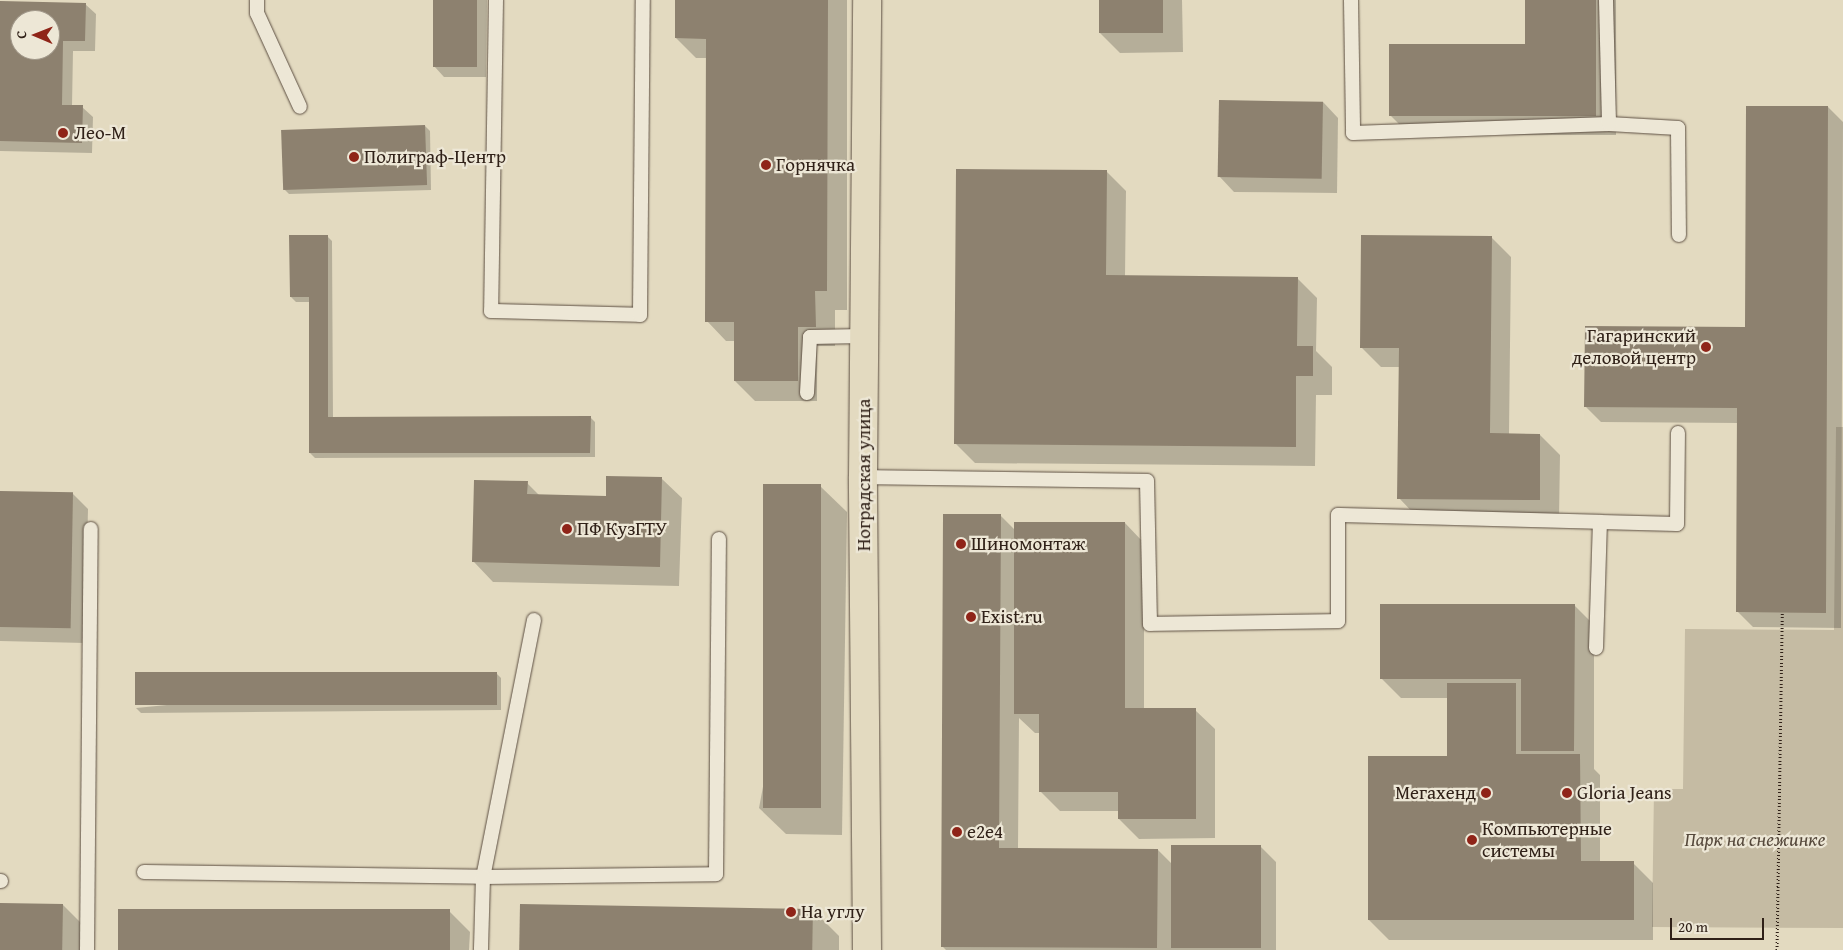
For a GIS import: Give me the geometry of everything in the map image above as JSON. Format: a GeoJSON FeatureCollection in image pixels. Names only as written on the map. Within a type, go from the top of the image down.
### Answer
{"type":"FeatureCollection","features":[{"type":"Feature","properties":{"kind":"main road","name":"Ноградская улица"},"geometry":{"type":"LineString","coordinates":[[867,0],[863,477],[867,950]]}},
{"type":"Feature","properties":{"kind":"lane"},"geometry":{"type":"LineString","coordinates":[[256,0],[257,13],[300,107]]}},
{"type":"Feature","properties":{"kind":"lane"},"geometry":{"type":"LineString","coordinates":[[496,0],[491,311],[640,315],[643,0]]}},
{"type":"Feature","properties":{"kind":"lane"},"geometry":{"type":"LineString","coordinates":[[1351,0],[1353,133],[1609,124],[1678,128],[1678,235]]}},
{"type":"Feature","properties":{"kind":"lane"},"geometry":{"type":"LineString","coordinates":[[1606,0],[1609,124]]}},
{"type":"Feature","properties":{"kind":"lane"},"geometry":{"type":"LineString","coordinates":[[807,393],[810,337],[864,336]]}},
{"type":"Feature","properties":{"kind":"lane"},"geometry":{"type":"LineString","coordinates":[[863,477],[1147,481],[1150,624],[1338,621],[1338,515],[1677,524],[1678,433]]}},
{"type":"Feature","properties":{"kind":"lane"},"geometry":{"type":"LineString","coordinates":[[1596,648],[1600,522]]}},
{"type":"Feature","properties":{"kind":"lane"},"geometry":{"type":"LineString","coordinates":[[87,950],[92,529]]}},
{"type":"Feature","properties":{"kind":"lane"},"geometry":{"type":"LineString","coordinates":[[144,872],[483,877],[716,874],[719,539]]}},
{"type":"Feature","properties":{"kind":"lane"},"geometry":{"type":"LineString","coordinates":[[481,950],[483,877],[534,620]]}},
{"type":"Feature","properties":{"kind":"path"},"geometry":{"type":"LineString","coordinates":[[1776,950],[1782,613]]}},
{"type":"Feature","properties":{"kind":"green space","name":"Парк на снежинке"},"geometry":{"type":"Polygon","coordinates":[[[1836,427],[1843,427],[1843,928],[1652,927],[1654,789],[1683,789],[1685,629],[1834,630],[1836,427]]]}},
{"type":"Feature","properties":{"kind":"building"},"geometry":{"type":"Polygon","coordinates":[[[433,0],[477,0],[477,67],[433,67],[433,0]]]}},
{"type":"Feature","properties":{"kind":"building","name":"Горнячка"},"geometry":{"type":"Polygon","coordinates":[[[675,0],[828,0],[827,291],[815,291],[816,327],[798,327],[798,381],[734,381],[734,322],[705,322],[706,39],[675,38],[675,0]]]}},
{"type":"Feature","properties":{"kind":"building"},"geometry":{"type":"Polygon","coordinates":[[[1099,0],[1163,0],[1163,33],[1099,33],[1099,0]]]}},
{"type":"Feature","properties":{"kind":"building"},"geometry":{"type":"Polygon","coordinates":[[[1525,0],[1596,0],[1596,116],[1389,116],[1389,44],[1525,44],[1525,0]]]}},
{"type":"Feature","properties":{"kind":"building"},"geometry":{"type":"Polygon","coordinates":[[[0,1],[86,3],[85,41],[63,41],[62,105],[83,105],[82,143],[0,141],[0,1]]]}},
{"type":"Feature","properties":{"kind":"building"},"geometry":{"type":"Polygon","coordinates":[[[1219,100],[1323,102],[1322,179],[1218,177],[1219,100]]]}},
{"type":"Feature","properties":{"kind":"building","name":"Гагаринский деловой центр"},"geometry":{"type":"Polygon","coordinates":[[[1746,106],[1828,106],[1826,613],[1736,612],[1737,408],[1584,407],[1585,326],[1745,327],[1746,106]]]}},
{"type":"Feature","properties":{"kind":"building","name":"Полиграф-Центр"},"geometry":{"type":"Polygon","coordinates":[[[425,125],[427,185],[283,190],[281,130],[425,125]]]}},
{"type":"Feature","properties":{"kind":"building"},"geometry":{"type":"Polygon","coordinates":[[[956,169],[1107,170],[1106,275],[1298,277],[1297,346],[1313,346],[1313,376],[1296,376],[1296,447],[954,444],[956,169]]]}},
{"type":"Feature","properties":{"kind":"building"},"geometry":{"type":"Polygon","coordinates":[[[289,235],[328,235],[328,417],[591,416],[590,453],[309,453],[309,297],[290,297],[289,235]]]}},
{"type":"Feature","properties":{"kind":"building"},"geometry":{"type":"Polygon","coordinates":[[[1361,235],[1492,236],[1490,433],[1540,434],[1540,500],[1397,499],[1399,348],[1360,348],[1361,235]]]}},
{"type":"Feature","properties":{"kind":"building","name":"ПФ КузГТУ"},"geometry":{"type":"Polygon","coordinates":[[[606,476],[662,477],[660,567],[472,562],[474,480],[528,481],[527,494],[606,496],[606,476]]]}},
{"type":"Feature","properties":{"kind":"building"},"geometry":{"type":"Polygon","coordinates":[[[763,484],[821,484],[821,808],[763,808],[763,484]]]}},
{"type":"Feature","properties":{"kind":"building"},"geometry":{"type":"Polygon","coordinates":[[[0,491],[73,492],[71,628],[0,627],[0,491]]]}},
{"type":"Feature","properties":{"kind":"building"},"geometry":{"type":"Polygon","coordinates":[[[943,514],[1001,514],[999,848],[1158,849],[1157,948],[941,947],[943,514]]]}},
{"type":"Feature","properties":{"kind":"building"},"geometry":{"type":"Polygon","coordinates":[[[1014,522],[1125,522],[1125,708],[1196,708],[1196,819],[1118,819],[1118,792],[1039,792],[1039,714],[1014,714],[1014,522]]]}},
{"type":"Feature","properties":{"kind":"building"},"geometry":{"type":"Polygon","coordinates":[[[1380,604],[1575,604],[1574,751],[1521,751],[1521,679],[1380,679],[1380,604]]]}},
{"type":"Feature","properties":{"kind":"building"},"geometry":{"type":"Polygon","coordinates":[[[135,672],[497,672],[497,705],[135,705],[135,672]]]}},
{"type":"Feature","properties":{"kind":"building"},"geometry":{"type":"Polygon","coordinates":[[[1447,683],[1516,683],[1516,754],[1580,754],[1581,861],[1634,861],[1634,920],[1368,920],[1368,756],[1447,756],[1447,683]]]}},
{"type":"Feature","properties":{"kind":"building"},"geometry":{"type":"Polygon","coordinates":[[[1171,845],[1261,845],[1261,948],[1171,948],[1171,845]]]}},
{"type":"Feature","properties":{"kind":"building"},"geometry":{"type":"Polygon","coordinates":[[[0,903],[63,904],[62,950],[0,950],[0,903]]]}},
{"type":"Feature","properties":{"kind":"building"},"geometry":{"type":"Polygon","coordinates":[[[520,904],[813,909],[812,950],[519,950],[520,904]]]}},
{"type":"Feature","properties":{"kind":"building"},"geometry":{"type":"Polygon","coordinates":[[[118,909],[450,909],[450,950],[118,950],[118,909]]]}},
{"type":"Feature","properties":{"kind":"place","name":"Лео-М"},"geometry":{"type":"Point","coordinates":[63,133]}},
{"type":"Feature","properties":{"kind":"place","name":"Полиграф-Центр"},"geometry":{"type":"Point","coordinates":[354,157]}},
{"type":"Feature","properties":{"kind":"place","name":"Горнячка"},"geometry":{"type":"Point","coordinates":[766,165]}},
{"type":"Feature","properties":{"kind":"place","name":"Гагаринский деловой центр"},"geometry":{"type":"Point","coordinates":[1706,347]}},
{"type":"Feature","properties":{"kind":"place","name":"ПФ КузГТУ"},"geometry":{"type":"Point","coordinates":[567,529]}},
{"type":"Feature","properties":{"kind":"place","name":"Шиномонтаж"},"geometry":{"type":"Point","coordinates":[961,544]}},
{"type":"Feature","properties":{"kind":"place","name":"Exist.ru"},"geometry":{"type":"Point","coordinates":[971,617]}},
{"type":"Feature","properties":{"kind":"place","name":"Мегахенд"},"geometry":{"type":"Point","coordinates":[1486,793]}},
{"type":"Feature","properties":{"kind":"place","name":"Gloria Jeans"},"geometry":{"type":"Point","coordinates":[1567,793]}},
{"type":"Feature","properties":{"kind":"place","name":"e2e4"},"geometry":{"type":"Point","coordinates":[957,832]}},
{"type":"Feature","properties":{"kind":"place","name":"Компьютерные системы"},"geometry":{"type":"Point","coordinates":[1472,840]}},
{"type":"Feature","properties":{"kind":"place","name":"На углу"},"geometry":{"type":"Point","coordinates":[791,912]}}]}
